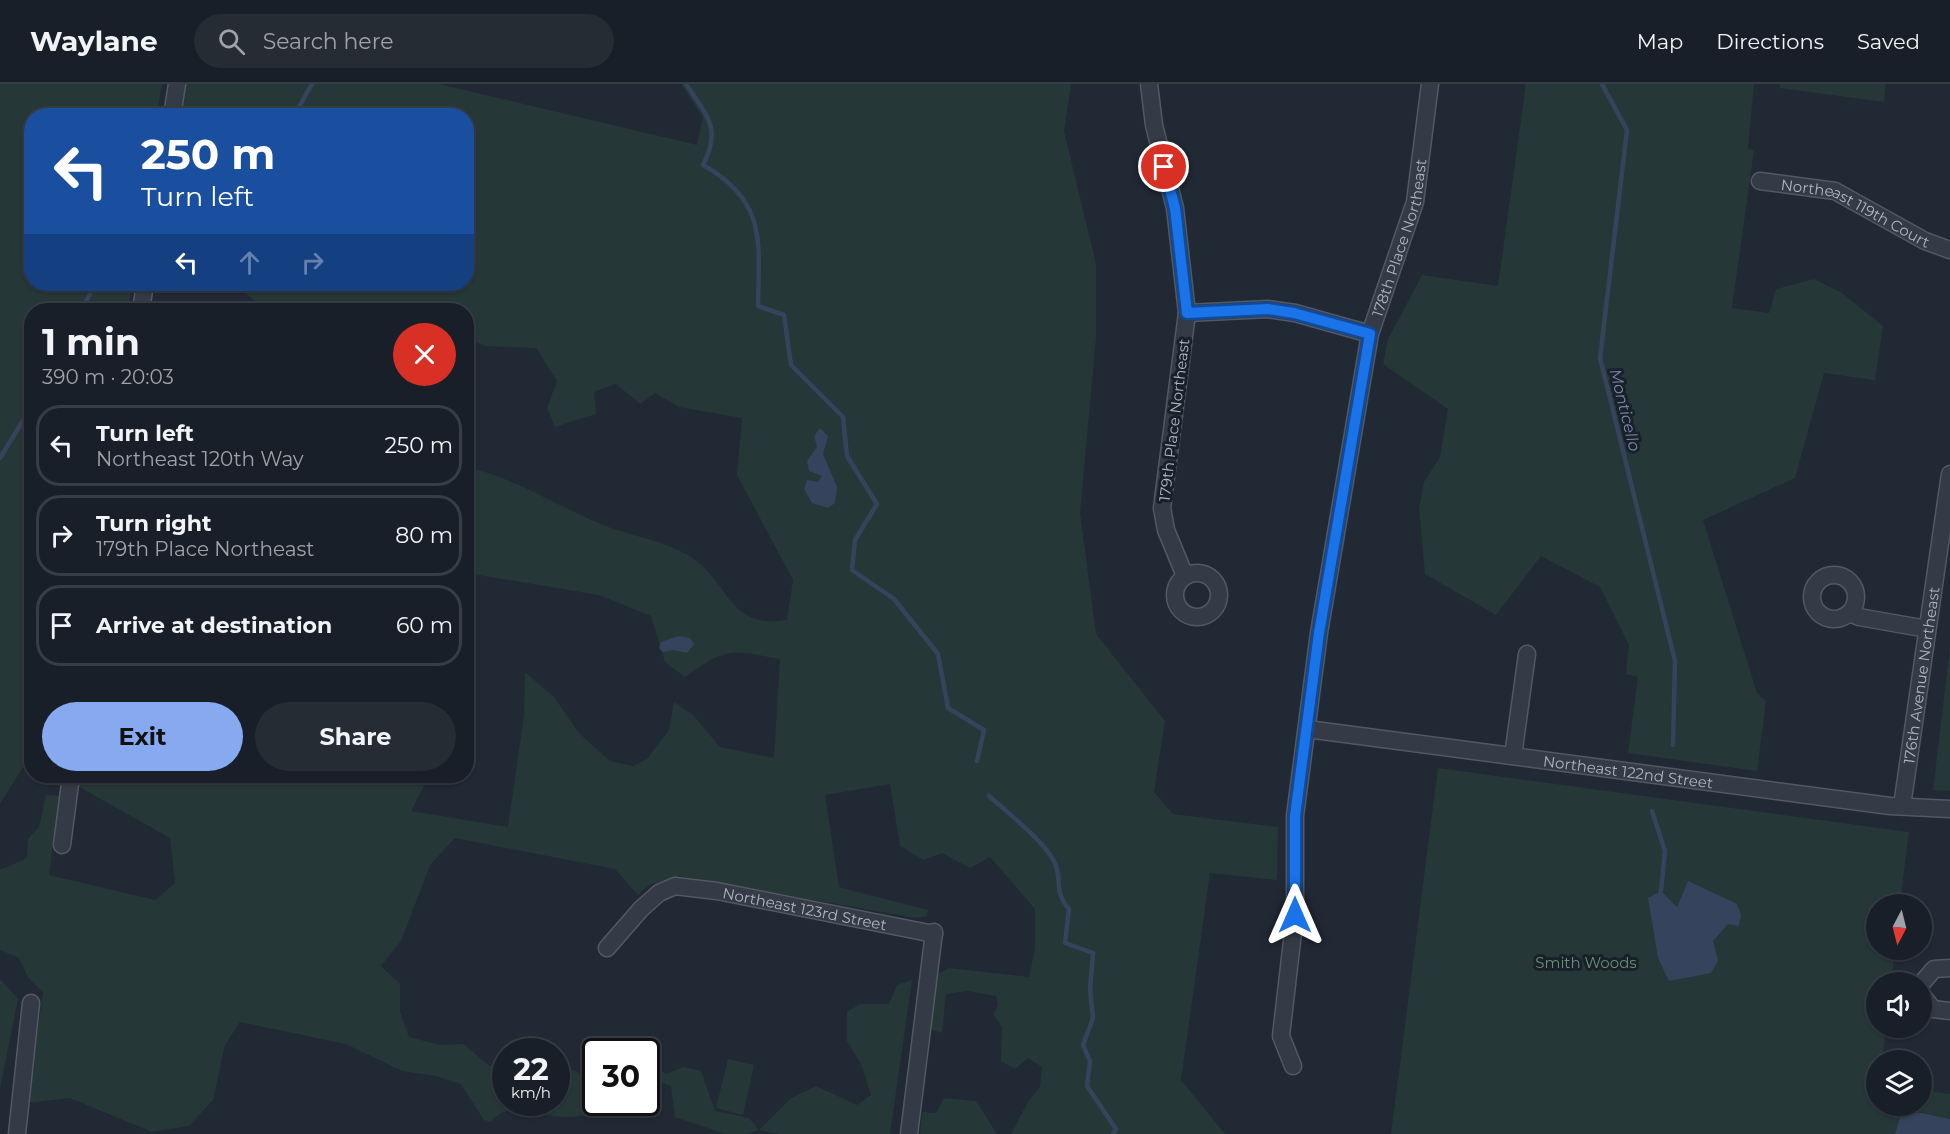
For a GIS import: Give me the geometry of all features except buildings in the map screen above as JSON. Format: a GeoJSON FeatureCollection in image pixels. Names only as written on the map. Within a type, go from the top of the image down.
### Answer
{"type":"FeatureCollection","features":[{"type":"Feature","properties":{"kind":"street"},"geometry":{"type":"LineString","coordinates":[[173,108],[177,84]]}},
{"type":"Feature","properties":{"kind":"street","name":"179th Place Northeast"},"geometry":{"type":"LineString","coordinates":[[1149,84],[1154,125],[1175,208],[1187,313],[1162,508],[1166,530],[1185,576]]}},
{"type":"Feature","properties":{"kind":"street","name":"178th Place Northeast"},"geometry":{"type":"LineString","coordinates":[[1293,1066],[1281,1036],[1295,915],[1295,816],[1319,633],[1370,334],[1415,202],[1430,84]]}},
{"type":"Feature","properties":{"kind":"street","name":"Northeast 119th Court"},"geometry":{"type":"LineString","coordinates":[[1760,181],[1835,191],[1925,241],[1950,250]]}},
{"type":"Feature","properties":{"kind":"street"},"geometry":{"type":"LineString","coordinates":[[1187,313],[1268,309],[1294,313],[1370,334]]}},
{"type":"Feature","properties":{"kind":"street","name":"176th Avenue Northeast"},"geometry":{"type":"LineString","coordinates":[[1902,806],[1950,474]]}},
{"type":"Feature","properties":{"kind":"street"},"geometry":{"type":"LineString","coordinates":[[1850,613],[1859,617],[1927,628]]}},
{"type":"Feature","properties":{"kind":"street"},"geometry":{"type":"LineString","coordinates":[[1513,756],[1527,654]]}},
{"type":"Feature","properties":{"kind":"street","name":"Northeast 122nd Street"},"geometry":{"type":"LineString","coordinates":[[1307,729],[1902,806],[1950,809]]}},
{"type":"Feature","properties":{"kind":"street"},"geometry":{"type":"LineString","coordinates":[[62,845],[70,783]]}},
{"type":"Feature","properties":{"kind":"street","name":"Northeast 123rd Street"},"geometry":{"type":"LineString","coordinates":[[607,948],[659,892],[675,886],[717,891],[934,933],[909,1134]]}},
{"type":"Feature","properties":{"kind":"street"},"geometry":{"type":"LineString","coordinates":[[1931,972],[1934,969],[1950,968]]}},
{"type":"Feature","properties":{"kind":"street"},"geometry":{"type":"LineString","coordinates":[[17,1134],[31,1003]]}},
{"type":"Feature","properties":{"kind":"street"},"geometry":{"type":"LineString","coordinates":[[1932,1008],[1950,1011]]}},
{"type":"Feature","properties":{"kind":"green space"},"geometry":{"type":"Polygon","coordinates":[[[0,84],[162,84],[158,108],[24,108],[24,291],[131,291],[129,303],[24,303],[24,765],[0,804],[0,84]]]}},
{"type":"Feature","properties":{"kind":"green space"},"geometry":{"type":"Polygon","coordinates":[[[185,84],[439,84],[697,145],[703,117],[681,84],[1071,84],[1064,131],[1096,264],[1096,338],[1080,513],[1096,634],[1165,721],[1154,792],[1173,814],[1278,827],[1277,880],[1210,873],[1181,1080],[1225,1134],[1011,1134],[1028,1102],[1040,1087],[1042,1067],[1028,1058],[1015,1069],[1001,1061],[1002,1027],[993,1014],[998,1005],[996,996],[968,991],[946,994],[942,1033],[928,1028],[936,975],[949,968],[1029,977],[1035,949],[1035,909],[990,857],[970,868],[942,853],[924,860],[900,846],[890,784],[825,795],[839,887],[928,910],[927,916],[916,918],[679,876],[649,885],[638,895],[615,869],[455,838],[430,865],[401,941],[381,966],[400,984],[400,1012],[409,1037],[440,1045],[464,1044],[489,1066],[492,1065],[492,1116],[498,1116],[491,1122],[484,1120],[461,1084],[436,1076],[402,1071],[346,1044],[240,1022],[225,1045],[213,1100],[189,1126],[152,1132],[70,1098],[27,1103],[43,992],[28,977],[19,958],[0,950],[0,870],[27,858],[28,839],[39,827],[46,795],[59,796],[49,875],[155,900],[175,883],[170,838],[76,785],[76,783],[425,783],[411,811],[508,827],[524,715],[525,672],[554,697],[579,733],[610,761],[633,766],[647,759],[669,730],[674,702],[693,715],[720,747],[774,758],[780,659],[730,653],[710,660],[685,677],[665,662],[651,616],[599,595],[474,574],[474,469],[517,484],[608,527],[680,551],[704,567],[741,611],[753,618],[768,621],[787,620],[793,580],[737,475],[742,418],[679,407],[655,393],[640,404],[616,384],[594,392],[596,414],[555,427],[547,408],[557,381],[536,348],[486,346],[474,342],[474,303],[258,303],[239,291],[474,291],[474,108],[181,108],[185,84]]]}},
{"type":"Feature","properties":{"kind":"green space"},"geometry":{"type":"Polygon","coordinates":[[[1526,84],[1754,84],[1748,149],[1754,150],[1732,308],[1769,313],[1776,289],[1814,279],[1842,293],[1883,326],[1875,380],[1824,373],[1795,478],[1703,520],[1757,693],[1766,701],[1757,771],[1628,753],[1638,677],[1626,674],[1629,645],[1600,587],[1541,556],[1496,615],[1425,574],[1419,508],[1424,482],[1440,457],[1448,409],[1383,364],[1388,339],[1422,275],[1498,286],[1526,84]]]}},
{"type":"Feature","properties":{"kind":"green space"},"geometry":{"type":"Polygon","coordinates":[[[1780,84],[1886,84],[1884,102],[1780,88],[1780,84]]]}},
{"type":"Feature","properties":{"kind":"green space"},"geometry":{"type":"Polygon","coordinates":[[[1950,647],[1950,791],[1933,790],[1950,647]]]}},
{"type":"Feature","properties":{"kind":"green space","name":"Smith Woods"},"geometry":{"type":"Polygon","coordinates":[[[1438,768],[1909,832],[1901,894],[1866,894],[1866,960],[1894,960],[1892,972],[1866,972],[1866,1038],[1885,1038],[1883,1050],[1866,1050],[1866,1116],[1900,1116],[1895,1134],[1391,1134],[1438,768]]]}},
{"type":"Feature","properties":{"kind":"green space"},"geometry":{"type":"Polygon","coordinates":[[[0,979],[18,999],[0,1089],[0,979]]]}},
{"type":"Feature","properties":{"kind":"green space"},"geometry":{"type":"Polygon","coordinates":[[[912,980],[890,1134],[779,1134],[759,1130],[791,1098],[816,1086],[857,1105],[871,1095],[861,1064],[847,1041],[847,1012],[860,1004],[889,1004],[897,985],[912,980]]]}},
{"type":"Feature","properties":{"kind":"green space"},"geometry":{"type":"Polygon","coordinates":[[[728,1059],[754,1065],[743,1115],[716,1108],[728,1059]]]}},
{"type":"Feature","properties":{"kind":"green space"},"geometry":{"type":"Polygon","coordinates":[[[684,1067],[701,1071],[715,1111],[749,1118],[759,1130],[747,1134],[725,1134],[675,1117],[671,1086],[660,1082],[660,1070],[666,1074],[684,1067]]]}},
{"type":"Feature","properties":{"kind":"green space"},"geometry":{"type":"Polygon","coordinates":[[[570,1070],[576,1071],[582,1076],[582,1115],[559,1117],[554,1116],[570,1116],[570,1070]]]}},
{"type":"Feature","properties":{"kind":"green space","name":"Smith Woods"},"geometry":{"type":"Polygon","coordinates":[[[1932,1091],[1950,1094],[1950,1119],[1932,1115],[1932,1091]]]}},
{"type":"Feature","properties":{"kind":"green space"},"geometry":{"type":"Polygon","coordinates":[[[944,1098],[976,1101],[997,1134],[920,1134],[922,1112],[936,1113],[944,1098]]]}},
{"type":"Feature","properties":{"kind":"water"},"geometry":{"type":"Polygon","coordinates":[[[820,428],[828,436],[823,454],[837,487],[835,503],[828,508],[812,503],[804,489],[807,480],[818,482],[822,476],[809,471],[807,461],[817,447],[814,436],[820,428]]]}},
{"type":"Feature","properties":{"kind":"water"},"geometry":{"type":"Polygon","coordinates":[[[678,636],[690,638],[694,644],[687,653],[673,650],[663,652],[659,648],[661,642],[678,636]]]}},
{"type":"Feature","properties":{"kind":"water"},"geometry":{"type":"Polygon","coordinates":[[[1688,881],[1737,904],[1741,915],[1739,926],[1728,924],[1713,941],[1718,961],[1711,973],[1669,981],[1658,958],[1648,898],[1661,891],[1677,907],[1688,881]]]}},
{"type":"Feature","properties":{"kind":"water"},"geometry":{"type":"Polygon","coordinates":[[[1932,1115],[1950,1119],[1950,1134],[1895,1134],[1900,1116],[1932,1115]]]}},
{"type":"Feature","properties":{"kind":"waterway"},"geometry":{"type":"LineString","coordinates":[[298,108],[312,84]]}},
{"type":"Feature","properties":{"kind":"waterway"},"geometry":{"type":"LineString","coordinates":[[686,84],[706,114],[712,132],[709,152],[703,165],[724,179],[739,193],[755,225],[759,262],[758,306],[784,315],[791,365],[843,417],[847,456],[877,504],[855,540],[852,570],[894,599],[938,654],[948,708],[984,730],[977,761]]}},
{"type":"Feature","properties":{"kind":"waterway","name":"Monticello"},"geometry":{"type":"LineString","coordinates":[[1602,84],[1627,130],[1600,358],[1675,661],[1673,745]]}},
{"type":"Feature","properties":{"kind":"waterway"},"geometry":{"type":"LineString","coordinates":[[86,303],[92,291]]}},
{"type":"Feature","properties":{"kind":"waterway"},"geometry":{"type":"LineString","coordinates":[[0,458],[24,419]]}},
{"type":"Feature","properties":{"kind":"waterway"},"geometry":{"type":"LineString","coordinates":[[989,796],[1027,829],[1052,858],[1058,873],[1061,897],[1069,909],[1065,943],[1093,953],[1090,989],[1093,1018],[1083,1045],[1090,1061],[1087,1086],[1116,1129],[1113,1134]]}},
{"type":"Feature","properties":{"kind":"waterway","name":"Monticello"},"geometry":{"type":"LineString","coordinates":[[1652,811],[1665,851],[1661,891]]}},
{"type":"Feature","properties":{"kind":"route"},"geometry":{"type":"LineString","coordinates":[[1164,167],[1175,208],[1187,313],[1268,309],[1294,313],[1370,334],[1319,633],[1295,816],[1295,915]]}}]}
